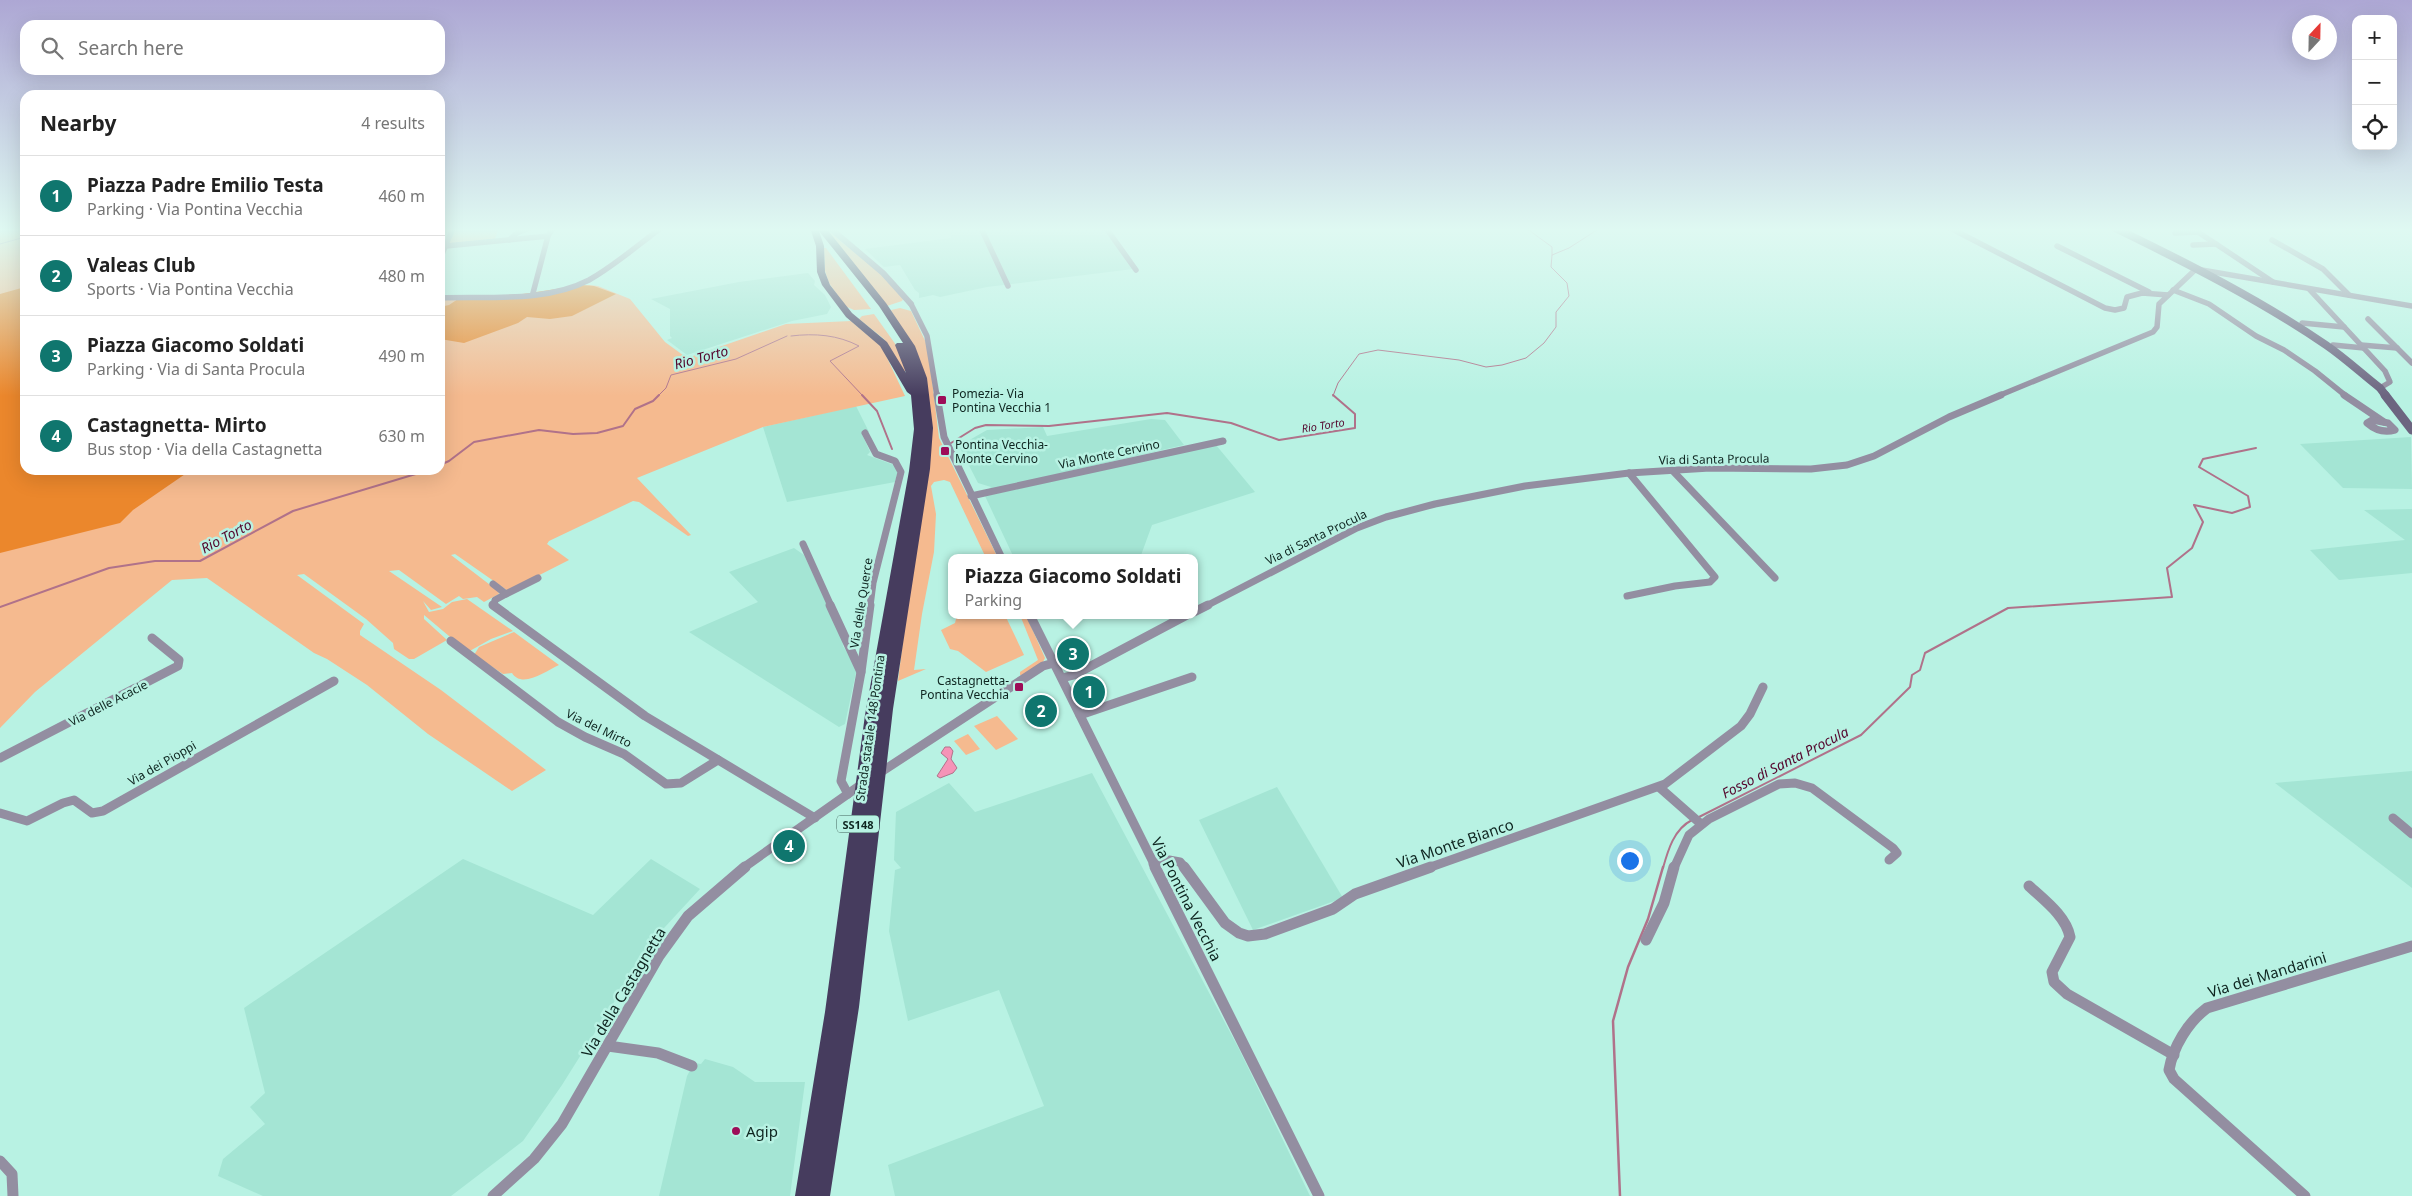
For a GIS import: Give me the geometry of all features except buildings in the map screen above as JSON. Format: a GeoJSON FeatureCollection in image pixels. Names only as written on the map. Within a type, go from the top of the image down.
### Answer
{"type":"FeatureCollection","features":[{"type":"Feature","properties":{"kind":"highway"},"geometry":{"type":"LineString","coordinates":[[827,284],[849,315],[884,344],[917,401]]}},
{"type":"Feature","properties":{"kind":"highway"},"geometry":{"type":"LineString","coordinates":[[861,284],[879,306]]}},
{"type":"Feature","properties":{"kind":"highway"},"geometry":{"type":"LineString","coordinates":[[863,284],[879,306],[910,357]]}},
{"type":"Feature","properties":{"kind":"highway","name":"Strada statale 148 Pontina"},"geometry":{"type":"LineString","coordinates":[[820,1196],[850,1007],[886,708],[922,448],[910,357]]}},
{"type":"Feature","properties":{"kind":"highway","name":"Strada statale 148 Pontina"},"geometry":{"type":"LineString","coordinates":[[805,1196],[834,1012],[872,715],[922,448],[928,428],[926,394],[910,357]]}},
{"type":"Feature","properties":{"kind":"main road"},"geometry":{"type":"LineString","coordinates":[[2221,284],[2284,318],[2339,355],[2380,388],[2412,430]]}},
{"type":"Feature","properties":{"kind":"street"},"geometry":{"type":"LineString","coordinates":[[445,298],[533,293],[556,290],[576,284]]}},
{"type":"Feature","properties":{"kind":"street"},"geometry":{"type":"LineString","coordinates":[[893,284],[912,304],[932,347],[944,437],[1000,554]]}},
{"type":"Feature","properties":{"kind":"street"},"geometry":{"type":"LineString","coordinates":[[2057,284],[2104,308],[2115,310],[2124,308],[2128,296],[2151,293],[2171,292],[2207,303],[2256,336],[2286,351],[2315,371],[2332,387],[2384,422]]}},
{"type":"Feature","properties":{"kind":"street"},"geometry":{"type":"LineString","coordinates":[[2133,284],[2151,293]]}},
{"type":"Feature","properties":{"kind":"street","name":"Via di Santa Procula"},"geometry":{"type":"LineString","coordinates":[[1198,610],[1312,549],[1382,518],[1510,488],[1629,473],[1719,468],[1811,470],[1838,467],[1862,461],[1949,417],[2152,332],[2157,327],[2159,304],[2180,284]]}},
{"type":"Feature","properties":{"kind":"street"},"geometry":{"type":"LineString","coordinates":[[2279,284],[2412,306]]}},
{"type":"Feature","properties":{"kind":"street"},"geometry":{"type":"LineString","coordinates":[[2338,284],[2349,296]]}},
{"type":"Feature","properties":{"kind":"street"},"geometry":{"type":"LineString","coordinates":[[517,294],[536,286],[556,290]]}},
{"type":"Feature","properties":{"kind":"street"},"geometry":{"type":"LineString","coordinates":[[533,293],[536,286]]}},
{"type":"Feature","properties":{"kind":"street"},"geometry":{"type":"LineString","coordinates":[[2309,289],[2385,371],[2390,380],[2389,384],[2380,388]]}},
{"type":"Feature","properties":{"kind":"street"},"geometry":{"type":"LineString","coordinates":[[2368,319],[2412,363]]}},
{"type":"Feature","properties":{"kind":"street"},"geometry":{"type":"LineString","coordinates":[[2302,323],[2344,327]]}},
{"type":"Feature","properties":{"kind":"street"},"geometry":{"type":"LineString","coordinates":[[2333,344],[2397,348]]}},
{"type":"Feature","properties":{"kind":"street","name":"Via delle Querce"},"geometry":{"type":"LineString","coordinates":[[850,792],[841,780],[862,672],[873,583],[901,472],[895,461],[876,454],[865,433]]}},
{"type":"Feature","properties":{"kind":"street","name":"Via Monte Cervino"},"geometry":{"type":"LineString","coordinates":[[971,496],[1223,441]]}},
{"type":"Feature","properties":{"kind":"street"},"geometry":{"type":"LineString","coordinates":[[1672,470],[1775,578]]}},
{"type":"Feature","properties":{"kind":"street"},"geometry":{"type":"LineString","coordinates":[[1627,596],[1675,586],[1710,582],[1715,577],[1629,473]]}},
{"type":"Feature","properties":{"kind":"street"},"geometry":{"type":"LineString","coordinates":[[803,544],[862,672]]}},
{"type":"Feature","properties":{"kind":"street"},"geometry":{"type":"LineString","coordinates":[[538,578],[495,600],[493,605],[637,711],[815,818]]}},
{"type":"Feature","properties":{"kind":"street"},"geometry":{"type":"LineString","coordinates":[[492,584],[506,594]]}},
{"type":"Feature","properties":{"kind":"street","name":"Via Pontina Vecchia"},"geometry":{"type":"LineString","coordinates":[[1032,619],[1152,864],[1319,1196]]}},
{"type":"Feature","properties":{"kind":"street"},"geometry":{"type":"LineString","coordinates":[[1062,678],[1074,676],[1180,619]]}},
{"type":"Feature","properties":{"kind":"street","name":"Via delle Acacie"},"geometry":{"type":"LineString","coordinates":[[0,758],[178,666],[179,660],[152,638]]}},
{"type":"Feature","properties":{"kind":"street","name":"Via del Mirto"},"geometry":{"type":"LineString","coordinates":[[451,641],[558,722],[585,737],[624,754],[666,784],[681,783],[718,760]]}},
{"type":"Feature","properties":{"kind":"street","name":"Via della Castagnetta"},"geometry":{"type":"LineString","coordinates":[[493,1196],[520,1174],[549,1142],[566,1119],[659,956],[694,910],[732,876],[850,792],[1028,675],[1054,663]]}},
{"type":"Feature","properties":{"kind":"street"},"geometry":{"type":"LineString","coordinates":[[1080,716],[1192,677]]}},
{"type":"Feature","properties":{"kind":"street","name":"Via dei Pioppi"},"geometry":{"type":"LineString","coordinates":[[0,813],[26,821],[72,800],[77,801],[92,813],[103,812],[334,681]]}},
{"type":"Feature","properties":{"kind":"street","name":"Via Monte Bianco"},"geometry":{"type":"LineString","coordinates":[[1152,864],[1169,860],[1180,862],[1226,923],[1238,933],[1259,936],[1333,909],[1355,894],[1659,787],[1673,780],[1741,726],[1750,714],[1763,687]]}},
{"type":"Feature","properties":{"kind":"street"},"geometry":{"type":"LineString","coordinates":[[1646,940],[1664,903],[1679,851],[1689,835],[1701,824],[1776,785],[1786,782],[1798,783],[1816,791],[1894,848],[1897,853],[1889,860]]}},
{"type":"Feature","properties":{"kind":"street"},"geometry":{"type":"LineString","coordinates":[[1659,787],[1701,824]]}},
{"type":"Feature","properties":{"kind":"street"},"geometry":{"type":"LineString","coordinates":[[2393,818],[2412,834]]}},
{"type":"Feature","properties":{"kind":"street"},"geometry":{"type":"LineString","coordinates":[[2029,886],[2066,923],[2070,932],[2070,937],[2052,972],[2051,978],[2055,985],[2067,994],[2174,1054],[2170,1067],[2174,1079],[2305,1196]]}},
{"type":"Feature","properties":{"kind":"street","name":"Via dei Mandarini"},"geometry":{"type":"LineString","coordinates":[[2174,1054],[2195,1019],[2207,1008],[2412,946]]}},
{"type":"Feature","properties":{"kind":"street"},"geometry":{"type":"LineString","coordinates":[[608,1046],[658,1053],[692,1066]]}},
{"type":"Feature","properties":{"kind":"street"},"geometry":{"type":"LineString","coordinates":[[0,1162],[12,1174],[13,1196]]}},
{"type":"Feature","properties":{"kind":"shaded area"},"geometry":{"type":"Polygon","coordinates":[[[0,284],[20,284],[20,475],[445,475],[445,299],[553,292],[589,285],[598,286],[630,299],[665,342],[687,358],[786,324],[851,321],[882,347],[905,396],[763,427],[637,478],[691,535],[688,536],[639,502],[633,501],[549,541],[547,544],[569,560],[508,591],[455,554],[451,555],[498,591],[499,594],[484,602],[477,597],[463,599],[459,596],[446,604],[399,570],[389,571],[442,607],[431,610],[423,601],[429,612],[443,609],[452,602],[467,599],[513,631],[491,639],[468,652],[424,615],[424,619],[447,640],[414,659],[409,659],[394,649],[393,643],[366,619],[304,574],[297,575],[364,624],[360,635],[441,690],[546,770],[512,791],[428,734],[367,685],[327,659],[314,653],[207,578],[172,580],[35,692],[0,728],[0,284]]]}},
{"type":"Feature","properties":{"kind":"shaded area"},"geometry":{"type":"Polygon","coordinates":[[[730,284],[814,284],[825,295],[831,307],[827,314],[792,321],[687,355],[667,340],[672,338],[670,336],[670,309],[651,299],[730,284]]]}},
{"type":"Feature","properties":{"kind":"shaded area"},"geometry":{"type":"Polygon","coordinates":[[[830,284],[852,284],[871,309],[854,310],[845,306],[830,284]]]}},
{"type":"Feature","properties":{"kind":"shaded area"},"geometry":{"type":"Polygon","coordinates":[[[869,284],[890,284],[903,299],[887,306],[869,284]]]}},
{"type":"Feature","properties":{"kind":"shaded area"},"geometry":{"type":"Polygon","coordinates":[[[911,284],[1013,284],[940,297],[933,295],[919,298],[919,293],[911,284]]]}},
{"type":"Feature","properties":{"kind":"shaded area"},"geometry":{"type":"Polygon","coordinates":[[[582,285],[594,286],[616,294],[572,316],[550,319],[527,317],[518,323],[464,343],[445,340],[445,306],[458,299],[510,296],[582,285]]]}},
{"type":"Feature","properties":{"kind":"shaded area"},"geometry":{"type":"Polygon","coordinates":[[[20,288],[20,475],[184,475],[133,510],[120,523],[0,553],[0,294],[20,288]]]}},
{"type":"Feature","properties":{"kind":"shaded area"},"geometry":{"type":"Polygon","coordinates":[[[900,308],[911,311],[928,347],[939,438],[996,554],[984,554],[950,482],[944,480],[934,482],[931,486],[936,514],[934,552],[914,670],[926,669],[898,681],[918,519],[928,392],[891,310],[900,308]]]}},
{"type":"Feature","properties":{"kind":"shaded area"},"geometry":{"type":"Polygon","coordinates":[[[874,314],[896,345],[906,371],[902,372],[884,339],[859,319],[862,316],[874,314]]]}},
{"type":"Feature","properties":{"kind":"shaded area"},"geometry":{"type":"Polygon","coordinates":[[[856,406],[869,432],[862,434],[870,452],[867,455],[894,465],[898,470],[895,482],[787,502],[763,427],[856,406]]]}},
{"type":"Feature","properties":{"kind":"shaded area"},"geometry":{"type":"Polygon","coordinates":[[[1151,419],[1165,420],[1184,445],[988,490],[991,487],[978,483],[959,446],[987,430],[1043,427],[1047,436],[1151,419]]]}},
{"type":"Feature","properties":{"kind":"shaded area"},"geometry":{"type":"Polygon","coordinates":[[[2411,437],[2412,489],[2343,488],[2300,444],[2411,437]]]}},
{"type":"Feature","properties":{"kind":"shaded area"},"geometry":{"type":"Polygon","coordinates":[[[1216,445],[1255,492],[1152,525],[1141,554],[1012,554],[985,496],[1216,445]]]}},
{"type":"Feature","properties":{"kind":"shaded area"},"geometry":{"type":"Polygon","coordinates":[[[2412,509],[2412,573],[2339,580],[2310,550],[2405,540],[2364,510],[2412,509]]]}},
{"type":"Feature","properties":{"kind":"shaded area"},"geometry":{"type":"Polygon","coordinates":[[[794,548],[804,555],[827,604],[826,608],[829,609],[842,638],[843,646],[857,668],[845,724],[839,727],[689,632],[758,602],[729,572],[794,548]]]}},
{"type":"Feature","properties":{"kind":"shaded area"},"geometry":{"type":"Polygon","coordinates":[[[956,619],[1007,619],[1024,655],[986,672],[958,651],[950,649],[941,630],[955,623],[956,619]]]}},
{"type":"Feature","properties":{"kind":"shaded area"},"geometry":{"type":"Polygon","coordinates":[[[1022,619],[1028,619],[1045,658],[1043,662],[1020,675],[1020,672],[1038,660],[1022,619]]]}},
{"type":"Feature","properties":{"kind":"shaded area"},"geometry":{"type":"Polygon","coordinates":[[[514,632],[559,665],[534,677],[522,679],[512,673],[503,674],[474,655],[479,647],[514,632]]]}},
{"type":"Feature","properties":{"kind":"shaded area"},"geometry":{"type":"Polygon","coordinates":[[[997,716],[1018,739],[996,750],[974,726],[997,716]]]}},
{"type":"Feature","properties":{"kind":"shaded area"},"geometry":{"type":"Polygon","coordinates":[[[968,734],[980,749],[966,755],[954,741],[968,734]]]}},
{"type":"Feature","properties":{"kind":"shaded area"},"geometry":{"type":"Polygon","coordinates":[[[945,747],[950,747],[953,751],[951,759],[957,768],[953,773],[940,778],[937,776],[948,759],[941,753],[945,747]]]}},
{"type":"Feature","properties":{"kind":"shaded area"},"geometry":{"type":"Polygon","coordinates":[[[2412,771],[2412,888],[2275,783],[2412,771]]]}},
{"type":"Feature","properties":{"kind":"shaded area"},"geometry":{"type":"Polygon","coordinates":[[[1092,773],[1239,1049],[1310,1196],[895,1196],[888,1165],[1044,1106],[999,990],[908,1021],[889,931],[895,870],[901,868],[894,860],[896,812],[949,783],[975,812],[1092,773]]]}},
{"type":"Feature","properties":{"kind":"shaded area"},"geometry":{"type":"Polygon","coordinates":[[[1277,787],[1343,898],[1253,930],[1199,820],[1277,787]]]}},
{"type":"Feature","properties":{"kind":"shaded area"},"geometry":{"type":"Polygon","coordinates":[[[463,859],[593,915],[651,859],[700,889],[653,940],[562,1085],[523,1141],[451,1196],[263,1196],[218,1176],[223,1159],[265,1124],[250,1107],[265,1093],[244,1008],[463,859]]]}},
{"type":"Feature","properties":{"kind":"shaded area","name":"Agip"},"geometry":{"type":"Polygon","coordinates":[[[705,1059],[733,1067],[755,1082],[805,1082],[790,1196],[659,1196],[687,1076],[694,1063],[701,1064],[705,1059]]]}},
{"type":"Feature","properties":{"kind":"waterway","name":"Rio Torto"},"geometry":{"type":"LineString","coordinates":[[1333,395],[1338,383],[1359,354],[1378,350],[1459,360],[1486,367],[1502,365],[1526,358],[1544,343],[1556,327],[1556,312],[1569,296],[1567,284]]}},
{"type":"Feature","properties":{"kind":"waterway","name":"Rio Torto"},"geometry":{"type":"LineString","coordinates":[[445,463],[474,442],[539,430],[573,434],[597,433],[623,426],[635,409],[653,401],[666,388],[671,375],[736,359],[787,336]]}},
{"type":"Feature","properties":{"kind":"waterway","name":"Rio Torto"},"geometry":{"type":"LineString","coordinates":[[791,336],[826,336],[843,339],[859,346],[830,361],[863,396]]}},
{"type":"Feature","properties":{"kind":"waterway","name":"Rio Torto"},"geometry":{"type":"LineString","coordinates":[[862,395],[877,411],[892,449]]}},
{"type":"Feature","properties":{"kind":"waterway","name":"Rio Torto"},"geometry":{"type":"LineString","coordinates":[[951,443],[975,428],[986,425],[1049,426],[1167,413],[1231,423],[1279,440],[1355,428],[1355,414],[1333,395]]}},
{"type":"Feature","properties":{"kind":"waterway","name":"Fosso di Santa Procula"},"geometry":{"type":"LineString","coordinates":[[1699,817],[1861,735],[1910,687],[1912,675],[1920,670],[1925,653],[2008,608],[2172,597],[2167,568],[2192,548],[2203,522],[2194,505],[2232,513],[2250,507],[2248,496],[2199,467],[2203,459],[2256,448]]}},
{"type":"Feature","properties":{"kind":"waterway","name":"Rio Torto"},"geometry":{"type":"LineString","coordinates":[[0,607],[109,568],[155,561],[200,561],[293,511],[412,475]]}},
{"type":"Feature","properties":{"kind":"waterway","name":"Fosso di Santa Procula"},"geometry":{"type":"LineString","coordinates":[[1663,868],[1676,834],[1692,820]]}},
{"type":"Feature","properties":{"kind":"waterway","name":"Fosso di Santa Procula"},"geometry":{"type":"LineString","coordinates":[[1620,1196],[1613,1021],[1628,967],[1648,919],[1663,867]]}},
{"type":"Feature","properties":{"kind":"place","name":"Pomezia- Via Pontina Vecchia 1"},"geometry":{"type":"Point","coordinates":[942,400]}},
{"type":"Feature","properties":{"kind":"place","name":"Pontina Vecchia- Monte Cervino"},"geometry":{"type":"Point","coordinates":[945,451]}},
{"type":"Feature","properties":{"kind":"place","name":"Piazza Giacomo Soldati"},"geometry":{"type":"Point","coordinates":[1073,654]}},
{"type":"Feature","properties":{"kind":"place","name":"Castagnetta- Pontina Vecchia"},"geometry":{"type":"Point","coordinates":[1019,687]}},
{"type":"Feature","properties":{"kind":"place","name":"Piazza Padre Emilio Testa"},"geometry":{"type":"Point","coordinates":[1089,692]}},
{"type":"Feature","properties":{"kind":"place","name":"Valeas Club"},"geometry":{"type":"Point","coordinates":[1041,711]}},
{"type":"Feature","properties":{"kind":"place","name":"Castagnetta- Mirto"},"geometry":{"type":"Point","coordinates":[789,846]}},
{"type":"Feature","properties":{"kind":"place","name":"Agip"},"geometry":{"type":"Point","coordinates":[736,1131]}}]}
